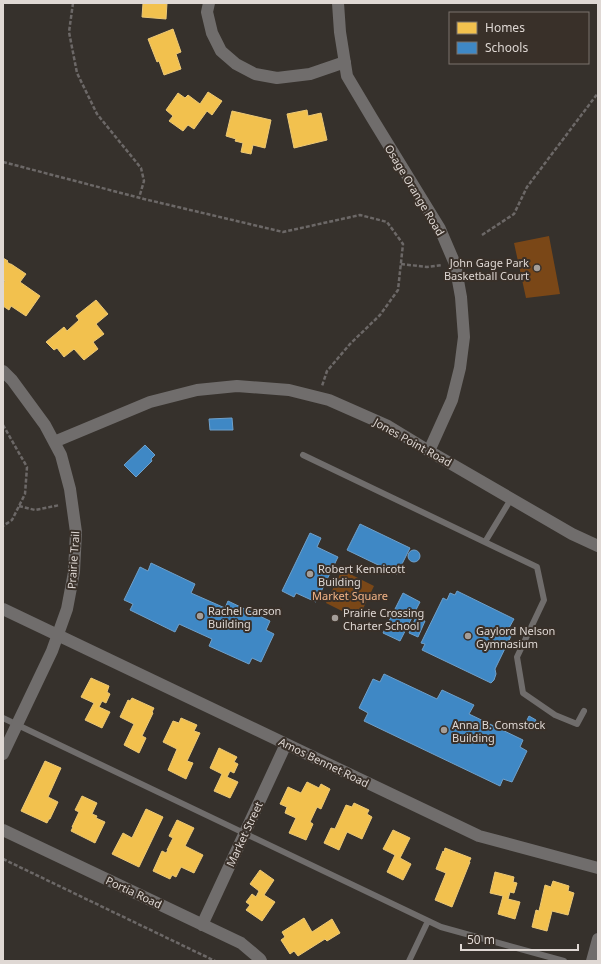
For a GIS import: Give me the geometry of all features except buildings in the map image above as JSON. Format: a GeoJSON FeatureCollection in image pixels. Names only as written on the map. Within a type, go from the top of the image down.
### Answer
{"type":"FeatureCollection","features":[{"type":"Feature","properties":{"kind":"street"},"geometry":{"type":"LineString","coordinates":[[209,3],[207,12],[212,33],[221,51],[236,64],[255,74],[277,78],[310,74],[345,62]]}},
{"type":"Feature","properties":{"kind":"street","name":"Osage Orange Road"},"geometry":{"type":"LineString","coordinates":[[338,3],[340,32],[347,76],[440,229],[455,264],[461,297],[464,337],[460,368],[452,400],[429,451]]}},
{"type":"Feature","properties":{"kind":"street","name":"Prairie Trail"},"geometry":{"type":"LineString","coordinates":[[3,371],[12,380],[45,425],[60,455],[70,489],[76,532],[74,572],[67,609],[52,651],[3,754]]}},
{"type":"Feature","properties":{"kind":"street","name":"Jones Point Road"},"geometry":{"type":"LineString","coordinates":[[54,442],[150,402],[197,390],[238,386],[289,390],[329,400],[388,426],[572,534],[598,546]]}},
{"type":"Feature","properties":{"kind":"street","name":"Amos Bennet Road"},"geometry":{"type":"LineString","coordinates":[[3,609],[479,836],[598,868]]}},
{"type":"Feature","properties":{"kind":"street","name":"Market Street"},"geometry":{"type":"LineString","coordinates":[[202,925],[286,744]]}},
{"type":"Feature","properties":{"kind":"street","name":"Portia Road"},"geometry":{"type":"LineString","coordinates":[[3,830],[241,943],[260,958],[261,961]]}},
{"type":"Feature","properties":{"kind":"street"},"geometry":{"type":"LineString","coordinates":[[592,961],[598,939]]}},
{"type":"Feature","properties":{"kind":"lane"},"geometry":{"type":"LineString","coordinates":[[303,455],[537,567],[544,600],[517,657],[523,693],[555,715],[577,724],[584,711]]}},
{"type":"Feature","properties":{"kind":"lane"},"geometry":{"type":"LineString","coordinates":[[485,542],[511,498]]}},
{"type":"Feature","properties":{"kind":"lane"},"geometry":{"type":"LineString","coordinates":[[3,718],[441,927],[564,961]]}},
{"type":"Feature","properties":{"kind":"lane"},"geometry":{"type":"LineString","coordinates":[[409,961],[428,921]]}},
{"type":"Feature","properties":{"kind":"path"},"geometry":{"type":"LineString","coordinates":[[74,3],[69,32],[77,73],[96,114],[141,168],[144,181],[140,198]]}},
{"type":"Feature","properties":{"kind":"path"},"geometry":{"type":"LineString","coordinates":[[482,235],[514,214],[527,187],[598,93]]}},
{"type":"Feature","properties":{"kind":"path"},"geometry":{"type":"LineString","coordinates":[[3,162],[140,198],[283,232],[360,215],[387,222],[403,244],[398,290],[380,315],[350,344],[327,371],[318,397]]}},
{"type":"Feature","properties":{"kind":"path"},"geometry":{"type":"LineString","coordinates":[[400,264],[427,267],[455,264]]}},
{"type":"Feature","properties":{"kind":"path"},"geometry":{"type":"LineString","coordinates":[[3,425],[27,466],[25,494],[12,520],[3,526]]}},
{"type":"Feature","properties":{"kind":"path"},"geometry":{"type":"LineString","coordinates":[[19,506],[35,510],[72,502]]}},
{"type":"Feature","properties":{"kind":"path"},"geometry":{"type":"LineString","coordinates":[[3,860],[215,961]]}},
{"type":"Feature","properties":{"kind":"green space","name":"John Gage Park Basketball Court"},"geometry":{"type":"Polygon","coordinates":[[[549,236],[560,294],[526,298],[514,243],[549,236]]]}},
{"type":"Feature","properties":{"kind":"green space","name":"Market Square"},"geometry":{"type":"Polygon","coordinates":[[[342,570],[374,586],[358,619],[326,603],[342,570]]]}},
{"type":"Feature","properties":{"kind":"place","name":"John Gage Park Basketball Court"},"geometry":{"type":"Point","coordinates":[537,268]}},
{"type":"Feature","properties":{"kind":"place","name":"Robert Kennicott Building"},"geometry":{"type":"Point","coordinates":[310,574]}},
{"type":"Feature","properties":{"kind":"place","name":"Rachel Carson Building"},"geometry":{"type":"Point","coordinates":[200,616]}},
{"type":"Feature","properties":{"kind":"place","name":"Prairie Crossing Charter School"},"geometry":{"type":"Point","coordinates":[335,618]}},
{"type":"Feature","properties":{"kind":"place","name":"Gaylord Nelson Gymnasium"},"geometry":{"type":"Point","coordinates":[468,636]}},
{"type":"Feature","properties":{"kind":"place","name":"Anna B. Comstock Building"},"geometry":{"type":"Point","coordinates":[444,730]}}]}
